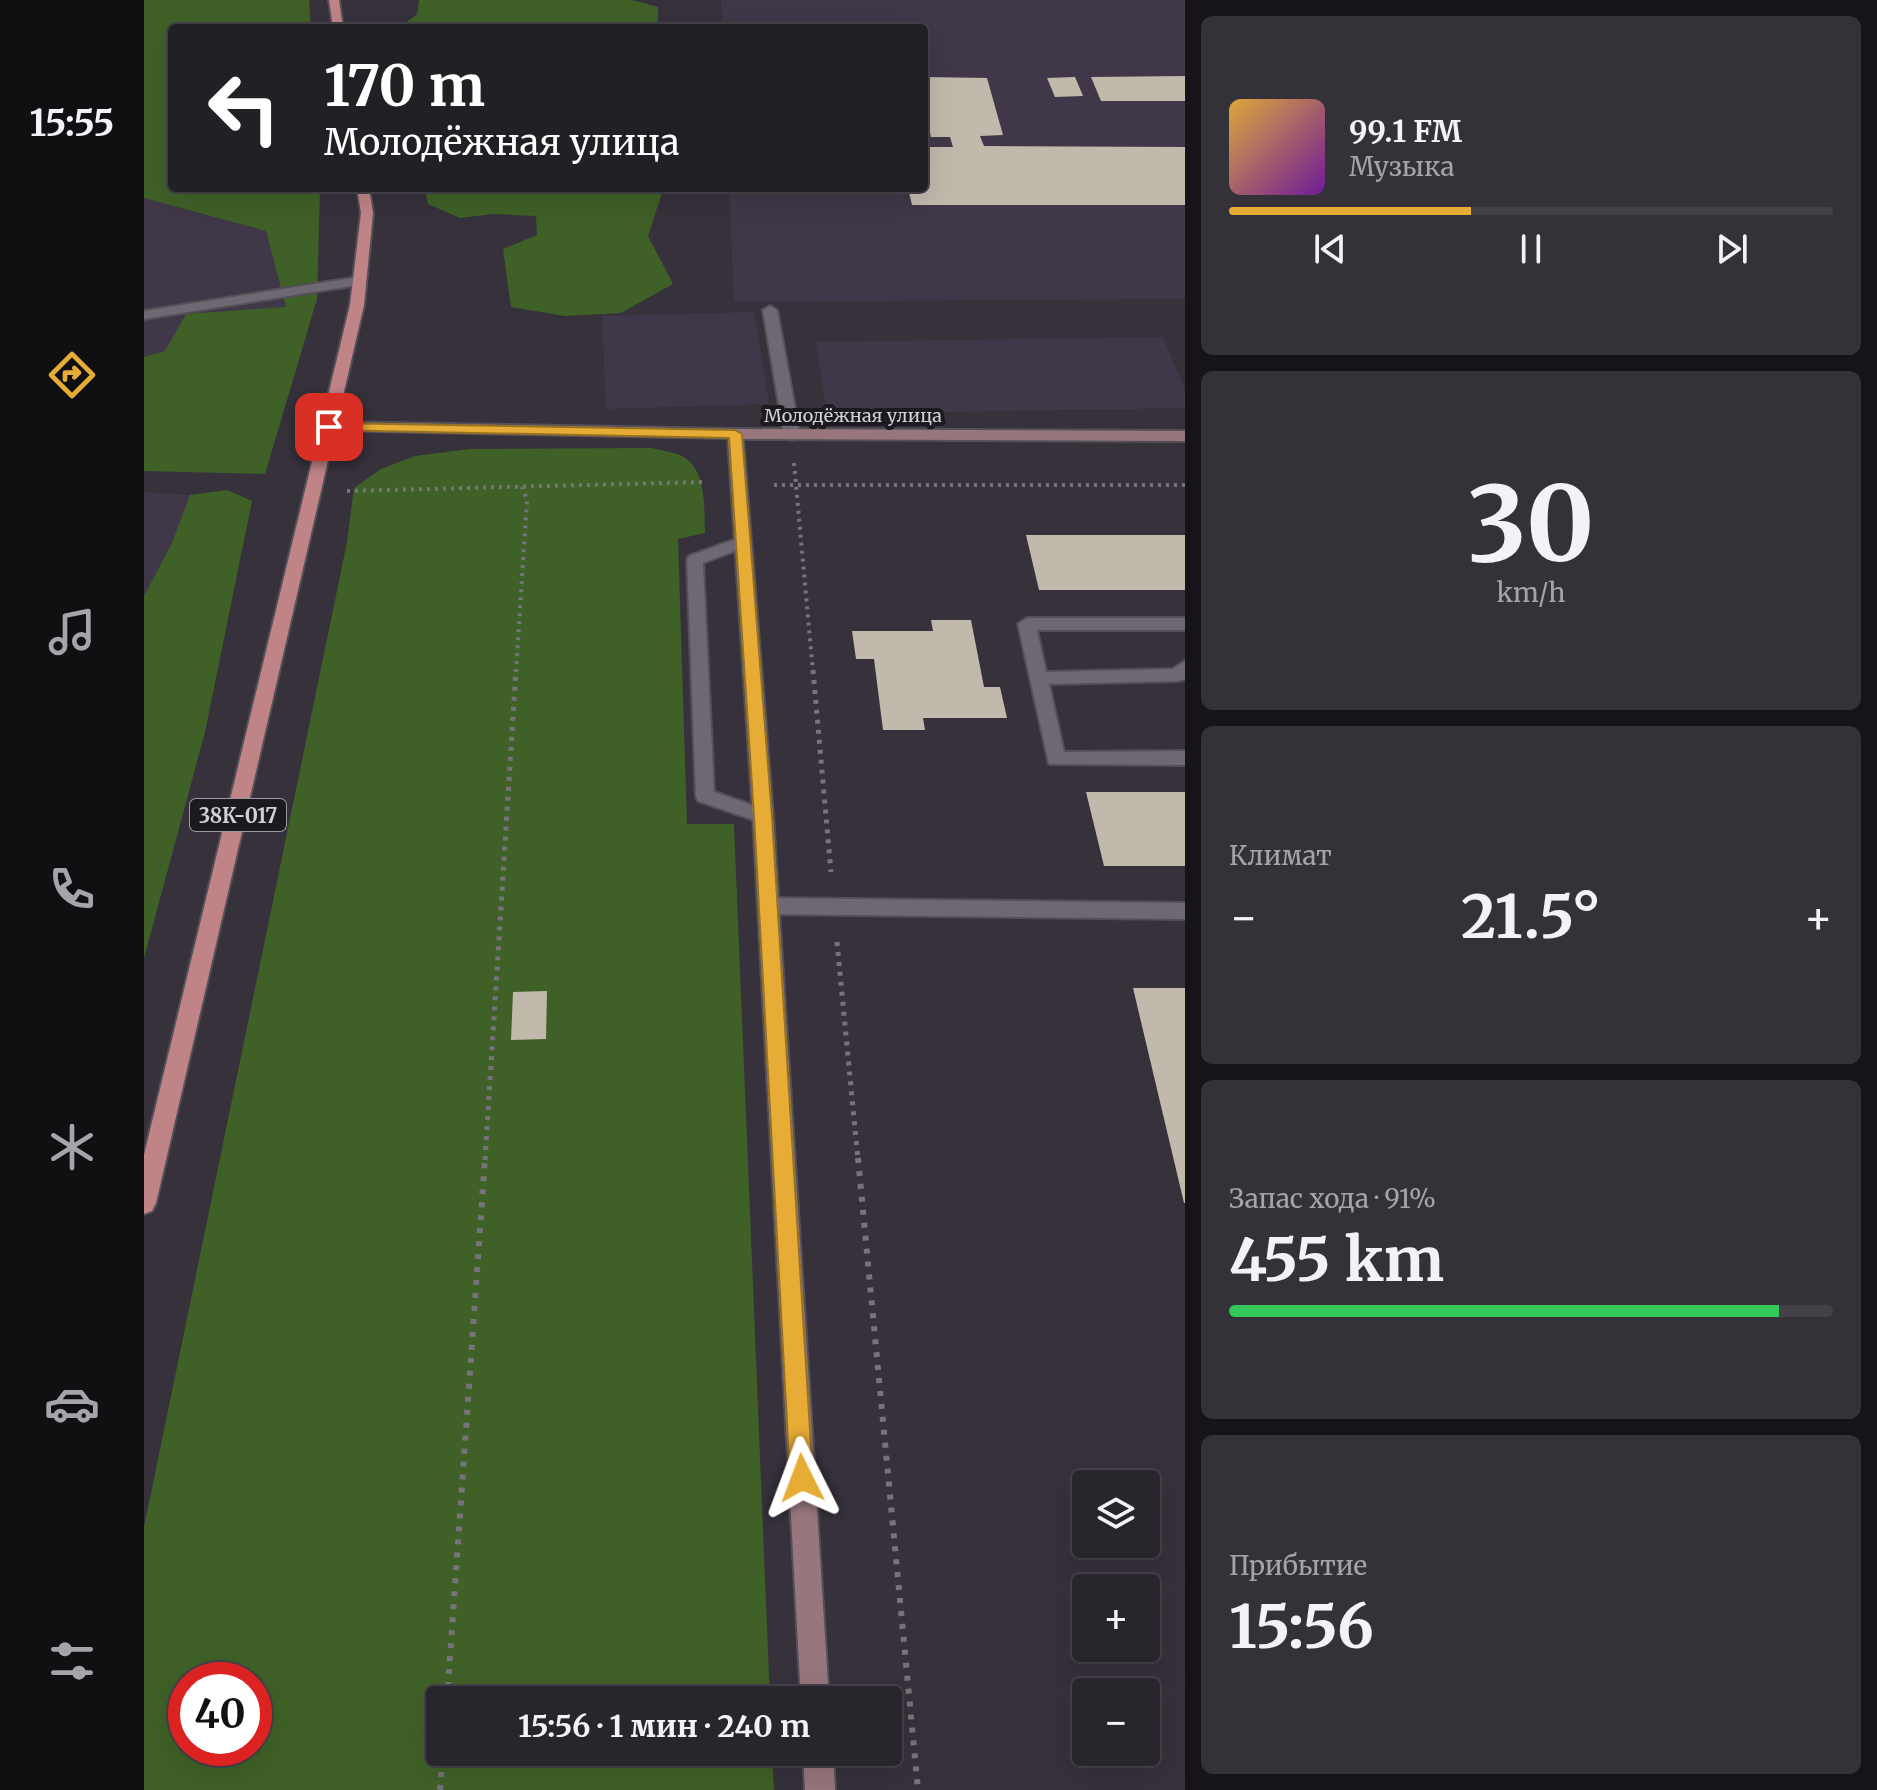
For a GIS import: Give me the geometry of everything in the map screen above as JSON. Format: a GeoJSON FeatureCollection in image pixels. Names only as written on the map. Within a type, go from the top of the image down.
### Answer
{"type":"FeatureCollection","features":[{"type":"Feature","properties":{"kind":"main road"},"geometry":{"type":"LineString","coordinates":[[334,0],[337,24]]}},
{"type":"Feature","properties":{"kind":"main road","name":"38К-017"},"geometry":{"type":"LineString","coordinates":[[144,1203],[357,305],[367,213],[364,192]]}},
{"type":"Feature","properties":{"kind":"street","name":"Молодёжная улица"},"geometry":{"type":"LineString","coordinates":[[329,427],[792,435],[1185,436]]}},
{"type":"Feature","properties":{"kind":"street"},"geometry":{"type":"LineString","coordinates":[[735,434],[763,816],[814,1686]]}},
{"type":"Feature","properties":{"kind":"street"},"geometry":{"type":"LineString","coordinates":[[819,1766],[820,1790]]}},
{"type":"Feature","properties":{"kind":"lane"},"geometry":{"type":"LineString","coordinates":[[144,315],[359,281]]}},
{"type":"Feature","properties":{"kind":"lane"},"geometry":{"type":"LineString","coordinates":[[770,310],[792,435]]}},
{"type":"Feature","properties":{"kind":"lane"},"geometry":{"type":"LineString","coordinates":[[742,542],[695,560],[705,796],[763,816]]}},
{"type":"Feature","properties":{"kind":"lane"},"geometry":{"type":"LineString","coordinates":[[1185,624],[1027,624],[1056,759],[1185,758]]}},
{"type":"Feature","properties":{"kind":"lane"},"geometry":{"type":"LineString","coordinates":[[1039,678],[1178,675],[1185,667]]}},
{"type":"Feature","properties":{"kind":"lane"},"geometry":{"type":"LineString","coordinates":[[768,906],[1185,911]]}},
{"type":"Feature","properties":{"kind":"path"},"geometry":{"type":"LineString","coordinates":[[792,435],[918,1790]]}},
{"type":"Feature","properties":{"kind":"path"},"geometry":{"type":"LineString","coordinates":[[448,1686],[527,500],[522,487]]}},
{"type":"Feature","properties":{"kind":"path"},"geometry":{"type":"LineString","coordinates":[[440,1790],[442,1766]]}},
{"type":"Feature","properties":{"kind":"shaded area"},"geometry":{"type":"Polygon","coordinates":[[[721,0],[1185,0],[1185,299],[734,302],[729,192],[928,192],[928,24],[723,24],[721,0]]]}},
{"type":"Feature","properties":{"kind":"shaded area"},"geometry":{"type":"Polygon","coordinates":[[[144,198],[266,231],[287,308],[187,314],[165,351],[144,357],[144,198]]]}},
{"type":"Feature","properties":{"kind":"shaded area"},"geometry":{"type":"Polygon","coordinates":[[[754,312],[769,404],[606,409],[602,316],[754,312]]]}},
{"type":"Feature","properties":{"kind":"shaded area"},"geometry":{"type":"Polygon","coordinates":[[[1163,337],[1185,390],[1185,408],[827,414],[816,342],[1163,337]]]}},
{"type":"Feature","properties":{"kind":"shaded area"},"geometry":{"type":"Polygon","coordinates":[[[144,492],[190,495],[172,543],[144,596],[144,492]]]}},
{"type":"Feature","properties":{"kind":"green space"},"geometry":{"type":"Polygon","coordinates":[[[144,0],[309,0],[311,24],[168,24],[168,192],[320,192],[317,299],[265,474],[144,471],[144,357],[165,351],[186,314],[286,307],[266,231],[144,198],[144,0]]]}},
{"type":"Feature","properties":{"kind":"green space"},"geometry":{"type":"Polygon","coordinates":[[[419,0],[632,0],[658,7],[658,24],[404,24],[417,14],[419,0]]]}},
{"type":"Feature","properties":{"kind":"green space"},"geometry":{"type":"Polygon","coordinates":[[[426,192],[662,192],[648,236],[673,284],[621,313],[565,316],[511,307],[503,249],[537,235],[536,216],[493,214],[460,218],[428,204],[426,192]]]}},
{"type":"Feature","properties":{"kind":"green space"},"geometry":{"type":"Polygon","coordinates":[[[651,448],[682,456],[696,470],[700,480],[705,533],[678,539],[687,824],[734,824],[769,1686],[426,1686],[426,1766],[773,1766],[774,1790],[144,1790],[144,1527],[347,542],[354,488],[381,469],[415,456],[470,449],[651,448]]]}},
{"type":"Feature","properties":{"kind":"green space"},"geometry":{"type":"Polygon","coordinates":[[[227,490],[252,501],[205,732],[144,958],[144,596],[172,543],[190,495],[227,490]]]}},
{"type":"Feature","properties":{"kind":"building"},"geometry":{"type":"Polygon","coordinates":[[[1185,76],[1185,101],[1101,101],[1091,77],[1185,76]]]}},
{"type":"Feature","properties":{"kind":"building"},"geometry":{"type":"Polygon","coordinates":[[[928,77],[987,78],[1003,135],[980,136],[984,146],[1185,147],[1185,205],[912,205],[909,192],[928,192],[928,147],[953,147],[950,137],[931,137],[928,77]]]}},
{"type":"Feature","properties":{"kind":"building"},"geometry":{"type":"Polygon","coordinates":[[[1075,77],[1083,96],[1055,97],[1047,78],[1075,77]]]}},
{"type":"Feature","properties":{"kind":"building"},"geometry":{"type":"Polygon","coordinates":[[[1026,535],[1185,535],[1185,590],[1039,590],[1026,535]]]}},
{"type":"Feature","properties":{"kind":"building"},"geometry":{"type":"Polygon","coordinates":[[[931,620],[971,620],[984,687],[1000,687],[1007,718],[923,718],[925,730],[883,730],[874,659],[856,659],[852,631],[933,631],[931,620]]]}},
{"type":"Feature","properties":{"kind":"building"},"geometry":{"type":"Polygon","coordinates":[[[1086,792],[1185,792],[1185,866],[1104,866],[1086,792]]]}},
{"type":"Feature","properties":{"kind":"building"},"geometry":{"type":"Polygon","coordinates":[[[1133,988],[1185,988],[1185,1203],[1184,1203],[1133,988]]]}},
{"type":"Feature","properties":{"kind":"building"},"geometry":{"type":"Polygon","coordinates":[[[547,991],[546,1039],[511,1040],[513,992],[547,991]]]}},
{"type":"Feature","properties":{"kind":"route"},"geometry":{"type":"LineString","coordinates":[[329,427],[735,434],[763,816],[802,1478]]}}]}
